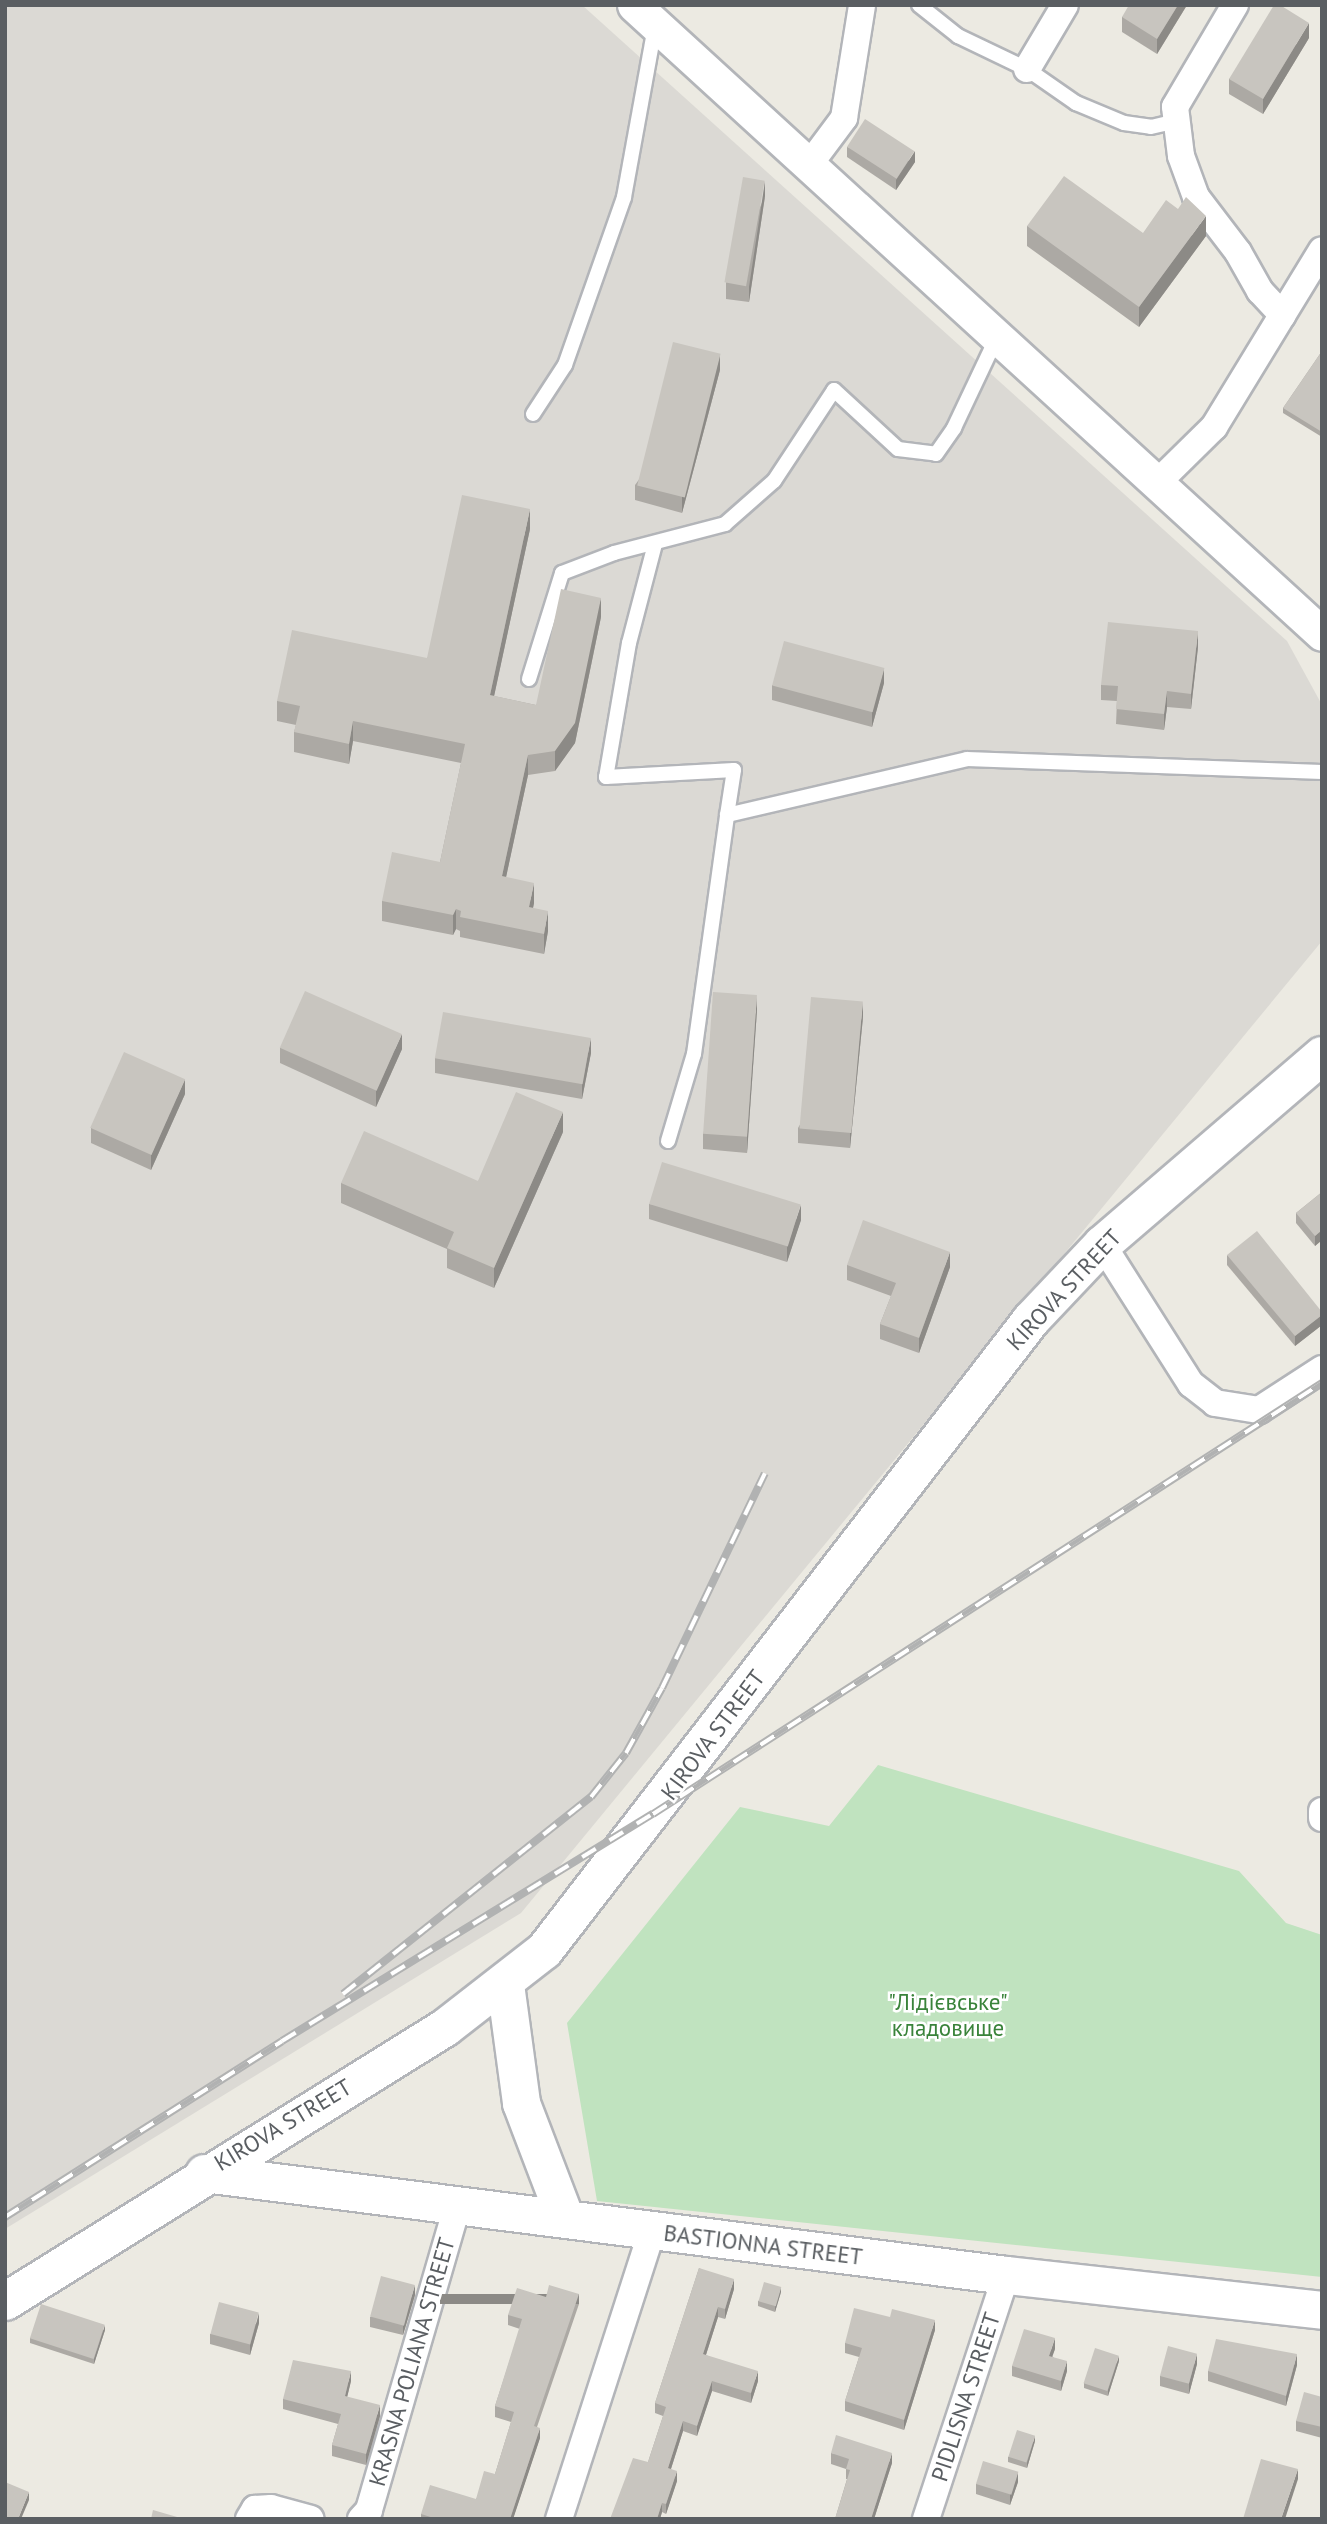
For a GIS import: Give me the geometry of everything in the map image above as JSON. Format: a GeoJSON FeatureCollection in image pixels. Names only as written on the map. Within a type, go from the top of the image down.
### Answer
{"type":"FeatureCollection","features":[{"type":"Feature","properties":{"kind":"main road","name":"KIROVA STREET"},"geometry":{"type":"LineString","coordinates":[[7,2303],[204,2173],[445,2027],[505,1984],[552,1939],[1031,1319],[1102,1244],[1322,1055]]}},
{"type":"Feature","properties":{"kind":"main road"},"geometry":{"type":"LineString","coordinates":[[505,1984],[521,2103],[565,2218]]}},
{"type":"Feature","properties":{"kind":"main road","name":"BASTIONNA STREET"},"geometry":{"type":"LineString","coordinates":[[204,2173],[458,2203],[652,2231],[1006,2275],[1322,2310]]}},
{"type":"Feature","properties":{"kind":"street"},"geometry":{"type":"LineString","coordinates":[[809,165],[844,118],[862,5]]}},
{"type":"Feature","properties":{"kind":"street"},"geometry":{"type":"LineString","coordinates":[[1027,69],[1065,5]]}},
{"type":"Feature","properties":{"kind":"street"},"geometry":{"type":"LineString","coordinates":[[1236,5],[1175,107],[1181,156],[1196,197],[1238,252],[1260,291],[1282,314]]}},
{"type":"Feature","properties":{"kind":"street"},"geometry":{"type":"LineString","coordinates":[[647,12],[809,165],[1322,634]]}},
{"type":"Feature","properties":{"kind":"street"},"geometry":{"type":"LineString","coordinates":[[1157,483],[1214,427],[1322,250]]}},
{"type":"Feature","properties":{"kind":"street"},"geometry":{"type":"LineString","coordinates":[[1102,1244],[1191,1384],[1215,1403],[1259,1410],[1322,1369]]}},
{"type":"Feature","properties":{"kind":"street"},"geometry":{"type":"LineString","coordinates":[[1322,1811],[1322,1818]]}},
{"type":"Feature","properties":{"kind":"street","name":"KRASNA POLIANA STREET"},"geometry":{"type":"LineString","coordinates":[[361,2519],[369,2510],[458,2203]]}},
{"type":"Feature","properties":{"kind":"street"},"geometry":{"type":"LineString","coordinates":[[559,2519],[652,2231]]}},
{"type":"Feature","properties":{"kind":"street","name":"PIDLISNA STREET"},"geometry":{"type":"LineString","coordinates":[[926,2519],[1006,2275]]}},
{"type":"Feature","properties":{"kind":"street"},"geometry":{"type":"LineString","coordinates":[[249,2519],[255,2510],[271,2508],[311,2519]]}},
{"type":"Feature","properties":{"kind":"lane"},"geometry":{"type":"LineString","coordinates":[[919,5],[958,36],[1027,69],[1076,103],[1124,123],[1152,127],[1177,121]]}},
{"type":"Feature","properties":{"kind":"lane"},"geometry":{"type":"LineString","coordinates":[[533,414],[565,365],[624,197],[647,12]]}},
{"type":"Feature","properties":{"kind":"lane"},"geometry":{"type":"LineString","coordinates":[[529,679],[562,573],[614,553],[725,524],[774,481],[834,390],[898,449],[936,454],[954,428],[997,337]]}},
{"type":"Feature","properties":{"kind":"lane"},"geometry":{"type":"LineString","coordinates":[[655,544],[627,655],[606,776],[734,770],[694,1054],[668,1142]]}},
{"type":"Feature","properties":{"kind":"lane"},"geometry":{"type":"LineString","coordinates":[[727,815],[967,759],[1322,772]]}},
{"type":"Feature","properties":{"kind":"shaded area"},"geometry":{"type":"Polygon","coordinates":[[[5,5],[582,5],[1287,641],[1322,705],[1322,941],[521,1913],[5,2229],[5,5]]]}},
{"type":"Feature","properties":{"kind":"green space","name":"\"Лідієвське\" кладовище"},"geometry":{"type":"Polygon","coordinates":[[[878,1765],[1239,1871],[1286,1923],[1322,1935],[1322,2277],[597,2201],[567,2023],[740,1807],[829,1826],[878,1765]]]}},
{"type":"Feature","properties":{"kind":"building"},"geometry":{"type":"Polygon","coordinates":[[[1129,5],[1178,5],[1157,39],[1122,17],[1129,5]]]}},
{"type":"Feature","properties":{"kind":"building"},"geometry":{"type":"Polygon","coordinates":[[[1274,5],[1280,5],[1309,23],[1263,99],[1229,79],[1274,5]]]}},
{"type":"Feature","properties":{"kind":"building"},"geometry":{"type":"Polygon","coordinates":[[[865,119],[914,151],[897,179],[847,147],[865,119]]]}},
{"type":"Feature","properties":{"kind":"building"},"geometry":{"type":"Polygon","coordinates":[[[1064,176],[1143,233],[1166,200],[1178,209],[1186,197],[1206,216],[1139,307],[1027,226],[1064,176]]]}},
{"type":"Feature","properties":{"kind":"building"},"geometry":{"type":"Polygon","coordinates":[[[743,177],[765,181],[746,286],[724,282],[743,177]]]}},
{"type":"Feature","properties":{"kind":"building"},"geometry":{"type":"Polygon","coordinates":[[[673,342],[721,354],[685,497],[637,486],[673,342]]]}},
{"type":"Feature","properties":{"kind":"building"},"geometry":{"type":"Polygon","coordinates":[[[1322,351],[1322,432],[1283,408],[1322,351]]]}},
{"type":"Feature","properties":{"kind":"building"},"geometry":{"type":"Polygon","coordinates":[[[462,495],[530,509],[490,695],[536,705],[561,589],[601,598],[575,723],[555,751],[528,755],[502,876],[534,883],[529,907],[548,911],[544,934],[460,917],[461,911],[456,909],[453,915],[382,901],[392,852],[440,862],[465,744],[353,721],[349,744],[294,732],[300,706],[277,701],[292,630],[427,658],[462,495]]]}},
{"type":"Feature","properties":{"kind":"building"},"geometry":{"type":"Polygon","coordinates":[[[1108,622],[1198,631],[1191,694],[1167,691],[1164,714],[1116,709],[1118,686],[1101,685],[1108,622]]]}},
{"type":"Feature","properties":{"kind":"building"},"geometry":{"type":"Polygon","coordinates":[[[784,641],[884,668],[873,712],[772,685],[784,641]]]}},
{"type":"Feature","properties":{"kind":"building"},"geometry":{"type":"Polygon","coordinates":[[[305,991],[402,1034],[377,1091],[280,1048],[305,991]]]}},
{"type":"Feature","properties":{"kind":"building"},"geometry":{"type":"Polygon","coordinates":[[[713,992],[757,995],[747,1137],[703,1134],[713,992]]]}},
{"type":"Feature","properties":{"kind":"building"},"geometry":{"type":"Polygon","coordinates":[[[811,997],[863,1002],[851,1133],[799,1128],[811,997]]]}},
{"type":"Feature","properties":{"kind":"building"},"geometry":{"type":"Polygon","coordinates":[[[443,1012],[591,1038],[583,1084],[435,1058],[443,1012]]]}},
{"type":"Feature","properties":{"kind":"building"},"geometry":{"type":"Polygon","coordinates":[[[124,1052],[185,1079],[151,1155],[90,1128],[124,1052]]]}},
{"type":"Feature","properties":{"kind":"building"},"geometry":{"type":"Polygon","coordinates":[[[516,1092],[563,1112],[494,1268],[447,1248],[454,1232],[341,1183],[364,1131],[478,1181],[516,1092]]]}},
{"type":"Feature","properties":{"kind":"building"},"geometry":{"type":"Polygon","coordinates":[[[662,1162],[801,1204],[788,1246],[649,1204],[662,1162]]]}},
{"type":"Feature","properties":{"kind":"building"},"geometry":{"type":"Polygon","coordinates":[[[1322,1192],[1322,1230],[1315,1236],[1296,1213],[1322,1192]]]}},
{"type":"Feature","properties":{"kind":"building"},"geometry":{"type":"Polygon","coordinates":[[[863,1220],[950,1252],[919,1338],[880,1324],[896,1283],[847,1265],[863,1220]]]}},
{"type":"Feature","properties":{"kind":"building"},"geometry":{"type":"Polygon","coordinates":[[[1257,1231],[1322,1312],[1322,1315],[1295,1336],[1227,1255],[1257,1231]]]}},
{"type":"Feature","properties":{"kind":"building"},"geometry":{"type":"Polygon","coordinates":[[[699,2268],[734,2279],[725,2309],[718,2307],[703,2354],[758,2371],[751,2393],[712,2381],[697,2426],[683,2421],[668,2468],[677,2471],[666,2504],[662,2503],[657,2519],[610,2519],[633,2458],[648,2462],[666,2407],[655,2403],[699,2268]]]}},
{"type":"Feature","properties":{"kind":"building"},"geometry":{"type":"Polygon","coordinates":[[[381,2276],[415,2285],[404,2326],[370,2317],[381,2276]]]}},
{"type":"Feature","properties":{"kind":"building"},"geometry":{"type":"Polygon","coordinates":[[[764,2282],[781,2287],[776,2306],[758,2301],[764,2282]]]}},
{"type":"Feature","properties":{"kind":"building"},"geometry":{"type":"Polygon","coordinates":[[[549,2285],[579,2294],[534,2426],[540,2428],[510,2519],[437,2519],[421,2514],[430,2485],[476,2499],[484,2471],[495,2474],[514,2412],[495,2406],[522,2319],[508,2315],[517,2288],[546,2297],[549,2285]]]}},
{"type":"Feature","properties":{"kind":"building"},"geometry":{"type":"Polygon","coordinates":[[[219,2302],[259,2313],[250,2344],[210,2334],[219,2302]]]}},
{"type":"Feature","properties":{"kind":"building"},"geometry":{"type":"Polygon","coordinates":[[[41,2304],[105,2325],[94,2359],[30,2338],[41,2304]]]}},
{"type":"Feature","properties":{"kind":"building"},"geometry":{"type":"Polygon","coordinates":[[[854,2308],[890,2317],[892,2309],[935,2320],[904,2420],[845,2401],[862,2348],[845,2343],[854,2308]]]}},
{"type":"Feature","properties":{"kind":"building"},"geometry":{"type":"Polygon","coordinates":[[[1024,2329],[1055,2338],[1049,2356],[1067,2361],[1061,2381],[1012,2366],[1024,2329]]]}},
{"type":"Feature","properties":{"kind":"building"},"geometry":{"type":"Polygon","coordinates":[[[1216,2339],[1297,2354],[1286,2396],[1208,2371],[1216,2339]]]}},
{"type":"Feature","properties":{"kind":"building"},"geometry":{"type":"Polygon","coordinates":[[[1168,2346],[1197,2354],[1189,2384],[1160,2376],[1168,2346]]]}},
{"type":"Feature","properties":{"kind":"building"},"geometry":{"type":"Polygon","coordinates":[[[1095,2348],[1119,2356],[1107,2391],[1084,2383],[1095,2348]]]}},
{"type":"Feature","properties":{"kind":"building"},"geometry":{"type":"Polygon","coordinates":[[[293,2360],[351,2371],[345,2396],[380,2405],[366,2454],[332,2445],[341,2414],[283,2399],[293,2360]]]}},
{"type":"Feature","properties":{"kind":"building"},"geometry":{"type":"Polygon","coordinates":[[[1304,2392],[1322,2397],[1322,2427],[1296,2421],[1304,2392]]]}},
{"type":"Feature","properties":{"kind":"building"},"geometry":{"type":"Polygon","coordinates":[[[1017,2430],[1035,2436],[1026,2463],[1008,2457],[1017,2430]]]}},
{"type":"Feature","properties":{"kind":"building"},"geometry":{"type":"Polygon","coordinates":[[[836,2435],[892,2453],[871,2519],[835,2519],[850,2470],[846,2469],[849,2459],[831,2453],[836,2435]]]}},
{"type":"Feature","properties":{"kind":"building"},"geometry":{"type":"Polygon","coordinates":[[[1261,2459],[1298,2469],[1281,2519],[1243,2519],[1261,2459]]]}},
{"type":"Feature","properties":{"kind":"building"},"geometry":{"type":"Polygon","coordinates":[[[983,2461],[1018,2472],[1011,2495],[976,2484],[983,2461]]]}},
{"type":"Feature","properties":{"kind":"building"},"geometry":{"type":"Polygon","coordinates":[[[5,2482],[29,2492],[18,2519],[5,2516],[5,2482]]]}},
{"type":"Feature","properties":{"kind":"building"},"geometry":{"type":"Polygon","coordinates":[[[153,2510],[184,2519],[151,2519],[153,2510]]]}},
{"type":"Feature","properties":{"kind":"railway"},"geometry":{"type":"LineString","coordinates":[[5,2217],[282,2041],[653,1814],[1322,1383]]}},
{"type":"Feature","properties":{"kind":"railway"},"geometry":{"type":"LineString","coordinates":[[343,1994],[591,1797],[626,1753],[662,1688],[765,1473]]}}]}
